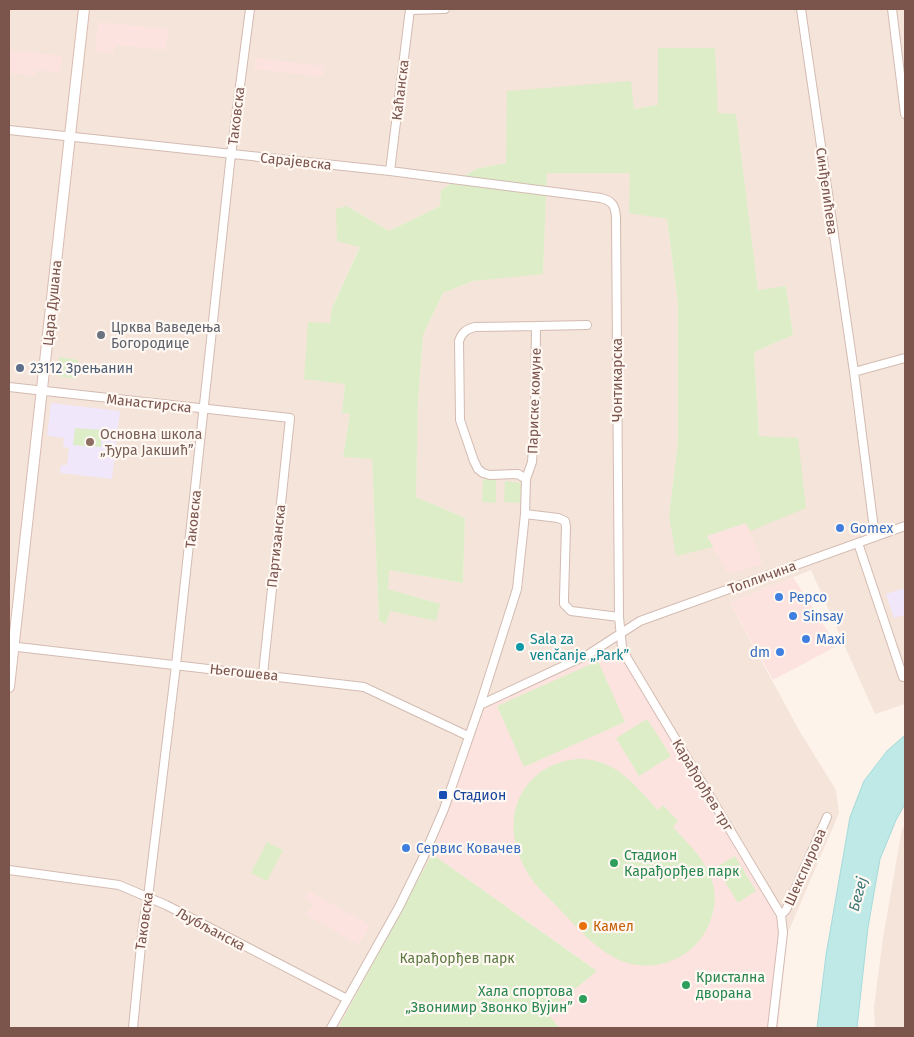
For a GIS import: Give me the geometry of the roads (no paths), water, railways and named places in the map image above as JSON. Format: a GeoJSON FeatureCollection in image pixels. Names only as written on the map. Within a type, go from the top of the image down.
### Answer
{"type":"FeatureCollection","features":[{"type":"Feature","properties":{"kind":"street","name":"Цара Душана"},"geometry":{"type":"LineString","coordinates":[[9,687],[11,646],[43,390],[84,9]]}},
{"type":"Feature","properties":{"kind":"street","name":"Таковска"},"geometry":{"type":"LineString","coordinates":[[133,1028],[143,925],[176,664],[203,409],[250,9]]}},
{"type":"Feature","properties":{"kind":"street"},"geometry":{"type":"LineString","coordinates":[[410,10],[445,9]]}},
{"type":"Feature","properties":{"kind":"street","name":"Синђелићева"},"geometry":{"type":"LineString","coordinates":[[801,9],[854,372],[875,536]]}},
{"type":"Feature","properties":{"kind":"street"},"geometry":{"type":"LineString","coordinates":[[892,9],[905,114]]}},
{"type":"Feature","properties":{"kind":"street","name":"Каћанска"},"geometry":{"type":"LineString","coordinates":[[390,170],[410,10]]}},
{"type":"Feature","properties":{"kind":"street","name":"Сарајевска"},"geometry":{"type":"LineString","coordinates":[[9,130],[390,170],[554,192]]}},
{"type":"Feature","properties":{"kind":"street","name":"Чонтикарска"},"geometry":{"type":"LineString","coordinates":[[554,192],[606,199],[611,201],[616,210],[619,617]]}},
{"type":"Feature","properties":{"kind":"street"},"geometry":{"type":"LineString","coordinates":[[331,1028],[399,906],[423,858],[444,809],[480,705],[517,588],[525,514],[526,479],[518,474],[490,475],[478,469],[474,461],[460,420],[459,341],[464,331],[475,327],[587,325]]}},
{"type":"Feature","properties":{"kind":"street","name":"Париске комуне"},"geometry":{"type":"LineString","coordinates":[[526,479],[533,453],[536,326]]}},
{"type":"Feature","properties":{"kind":"street"},"geometry":{"type":"LineString","coordinates":[[854,372],[905,358]]}},
{"type":"Feature","properties":{"kind":"street","name":"Манастирска"},"geometry":{"type":"LineString","coordinates":[[9,387],[290,418]]}},
{"type":"Feature","properties":{"kind":"street","name":"Партизанска"},"geometry":{"type":"LineString","coordinates":[[262,674],[290,418]]}},
{"type":"Feature","properties":{"kind":"street"},"geometry":{"type":"LineString","coordinates":[[525,514],[558,518],[565,521],[564,598],[567,608],[571,611],[619,617]]}},
{"type":"Feature","properties":{"kind":"street","name":"Топличина"},"geometry":{"type":"LineString","coordinates":[[621,632],[640,621],[905,526]]}},
{"type":"Feature","properties":{"kind":"street"},"geometry":{"type":"LineString","coordinates":[[858,543],[903,677]]}},
{"type":"Feature","properties":{"kind":"street","name":"Карађорђев трг"},"geometry":{"type":"LineString","coordinates":[[619,617],[622,647],[627,658],[781,915],[783,933],[772,1028]]}},
{"type":"Feature","properties":{"kind":"street"},"geometry":{"type":"LineString","coordinates":[[480,705],[589,654],[621,632]]}},
{"type":"Feature","properties":{"kind":"street","name":"Његошева"},"geometry":{"type":"LineString","coordinates":[[11,646],[364,687],[468,736]]}},
{"type":"Feature","properties":{"kind":"street","name":"Шекспирова"},"geometry":{"type":"LineString","coordinates":[[781,915],[786,910],[827,817]]}},
{"type":"Feature","properties":{"kind":"street","name":"Љубљанска"},"geometry":{"type":"LineString","coordinates":[[9,870],[119,885],[166,906],[346,999]]}},
{"type":"Feature","properties":{"kind":"water","name":"Бегеј"},"geometry":{"type":"Polygon","coordinates":[[[905,735],[905,804],[896,820],[880,859],[868,927],[857,1028],[817,1028],[826,955],[850,817],[864,781],[887,751],[905,735]]]}},
{"type":"Feature","properties":{"kind":"place","name":"Црква Ваведења Богородице"},"geometry":{"type":"Point","coordinates":[101,335]}},
{"type":"Feature","properties":{"kind":"place","name":"23112 Зрењанин"},"geometry":{"type":"Point","coordinates":[20,368]}},
{"type":"Feature","properties":{"kind":"place","name":"Основна школа „Ђура Јакшић”"},"geometry":{"type":"Point","coordinates":[90,442]}},
{"type":"Feature","properties":{"kind":"place","name":"Gomex"},"geometry":{"type":"Point","coordinates":[840,528]}},
{"type":"Feature","properties":{"kind":"place","name":"Pepco"},"geometry":{"type":"Point","coordinates":[779,597]}},
{"type":"Feature","properties":{"kind":"place","name":"Sinsay"},"geometry":{"type":"Point","coordinates":[793,616]}},
{"type":"Feature","properties":{"kind":"place","name":"Maxi"},"geometry":{"type":"Point","coordinates":[806,639]}},
{"type":"Feature","properties":{"kind":"place","name":"Sala za venčanje „Park”"},"geometry":{"type":"Point","coordinates":[520,647]}},
{"type":"Feature","properties":{"kind":"place","name":"dm"},"geometry":{"type":"Point","coordinates":[780,652]}},
{"type":"Feature","properties":{"kind":"place","name":"Стадион"},"geometry":{"type":"Point","coordinates":[443,795]}},
{"type":"Feature","properties":{"kind":"place","name":"Сервис Ковачев"},"geometry":{"type":"Point","coordinates":[406,848]}},
{"type":"Feature","properties":{"kind":"place","name":"Стадион Карађорђев парк"},"geometry":{"type":"Point","coordinates":[614,863]}},
{"type":"Feature","properties":{"kind":"place","name":"Камел"},"geometry":{"type":"Point","coordinates":[583,926]}},
{"type":"Feature","properties":{"kind":"place","name":"Кристална дворана"},"geometry":{"type":"Point","coordinates":[686,985]}},
{"type":"Feature","properties":{"kind":"place","name":"Хала спортова „Звонимир Звонко Вујин”"},"geometry":{"type":"Point","coordinates":[583,999]}},
{"type":"Feature","properties":{"kind":"park label","name":"Карађорђев парк"},"geometry":{"type":"Point","coordinates":[457,958]}}]}
